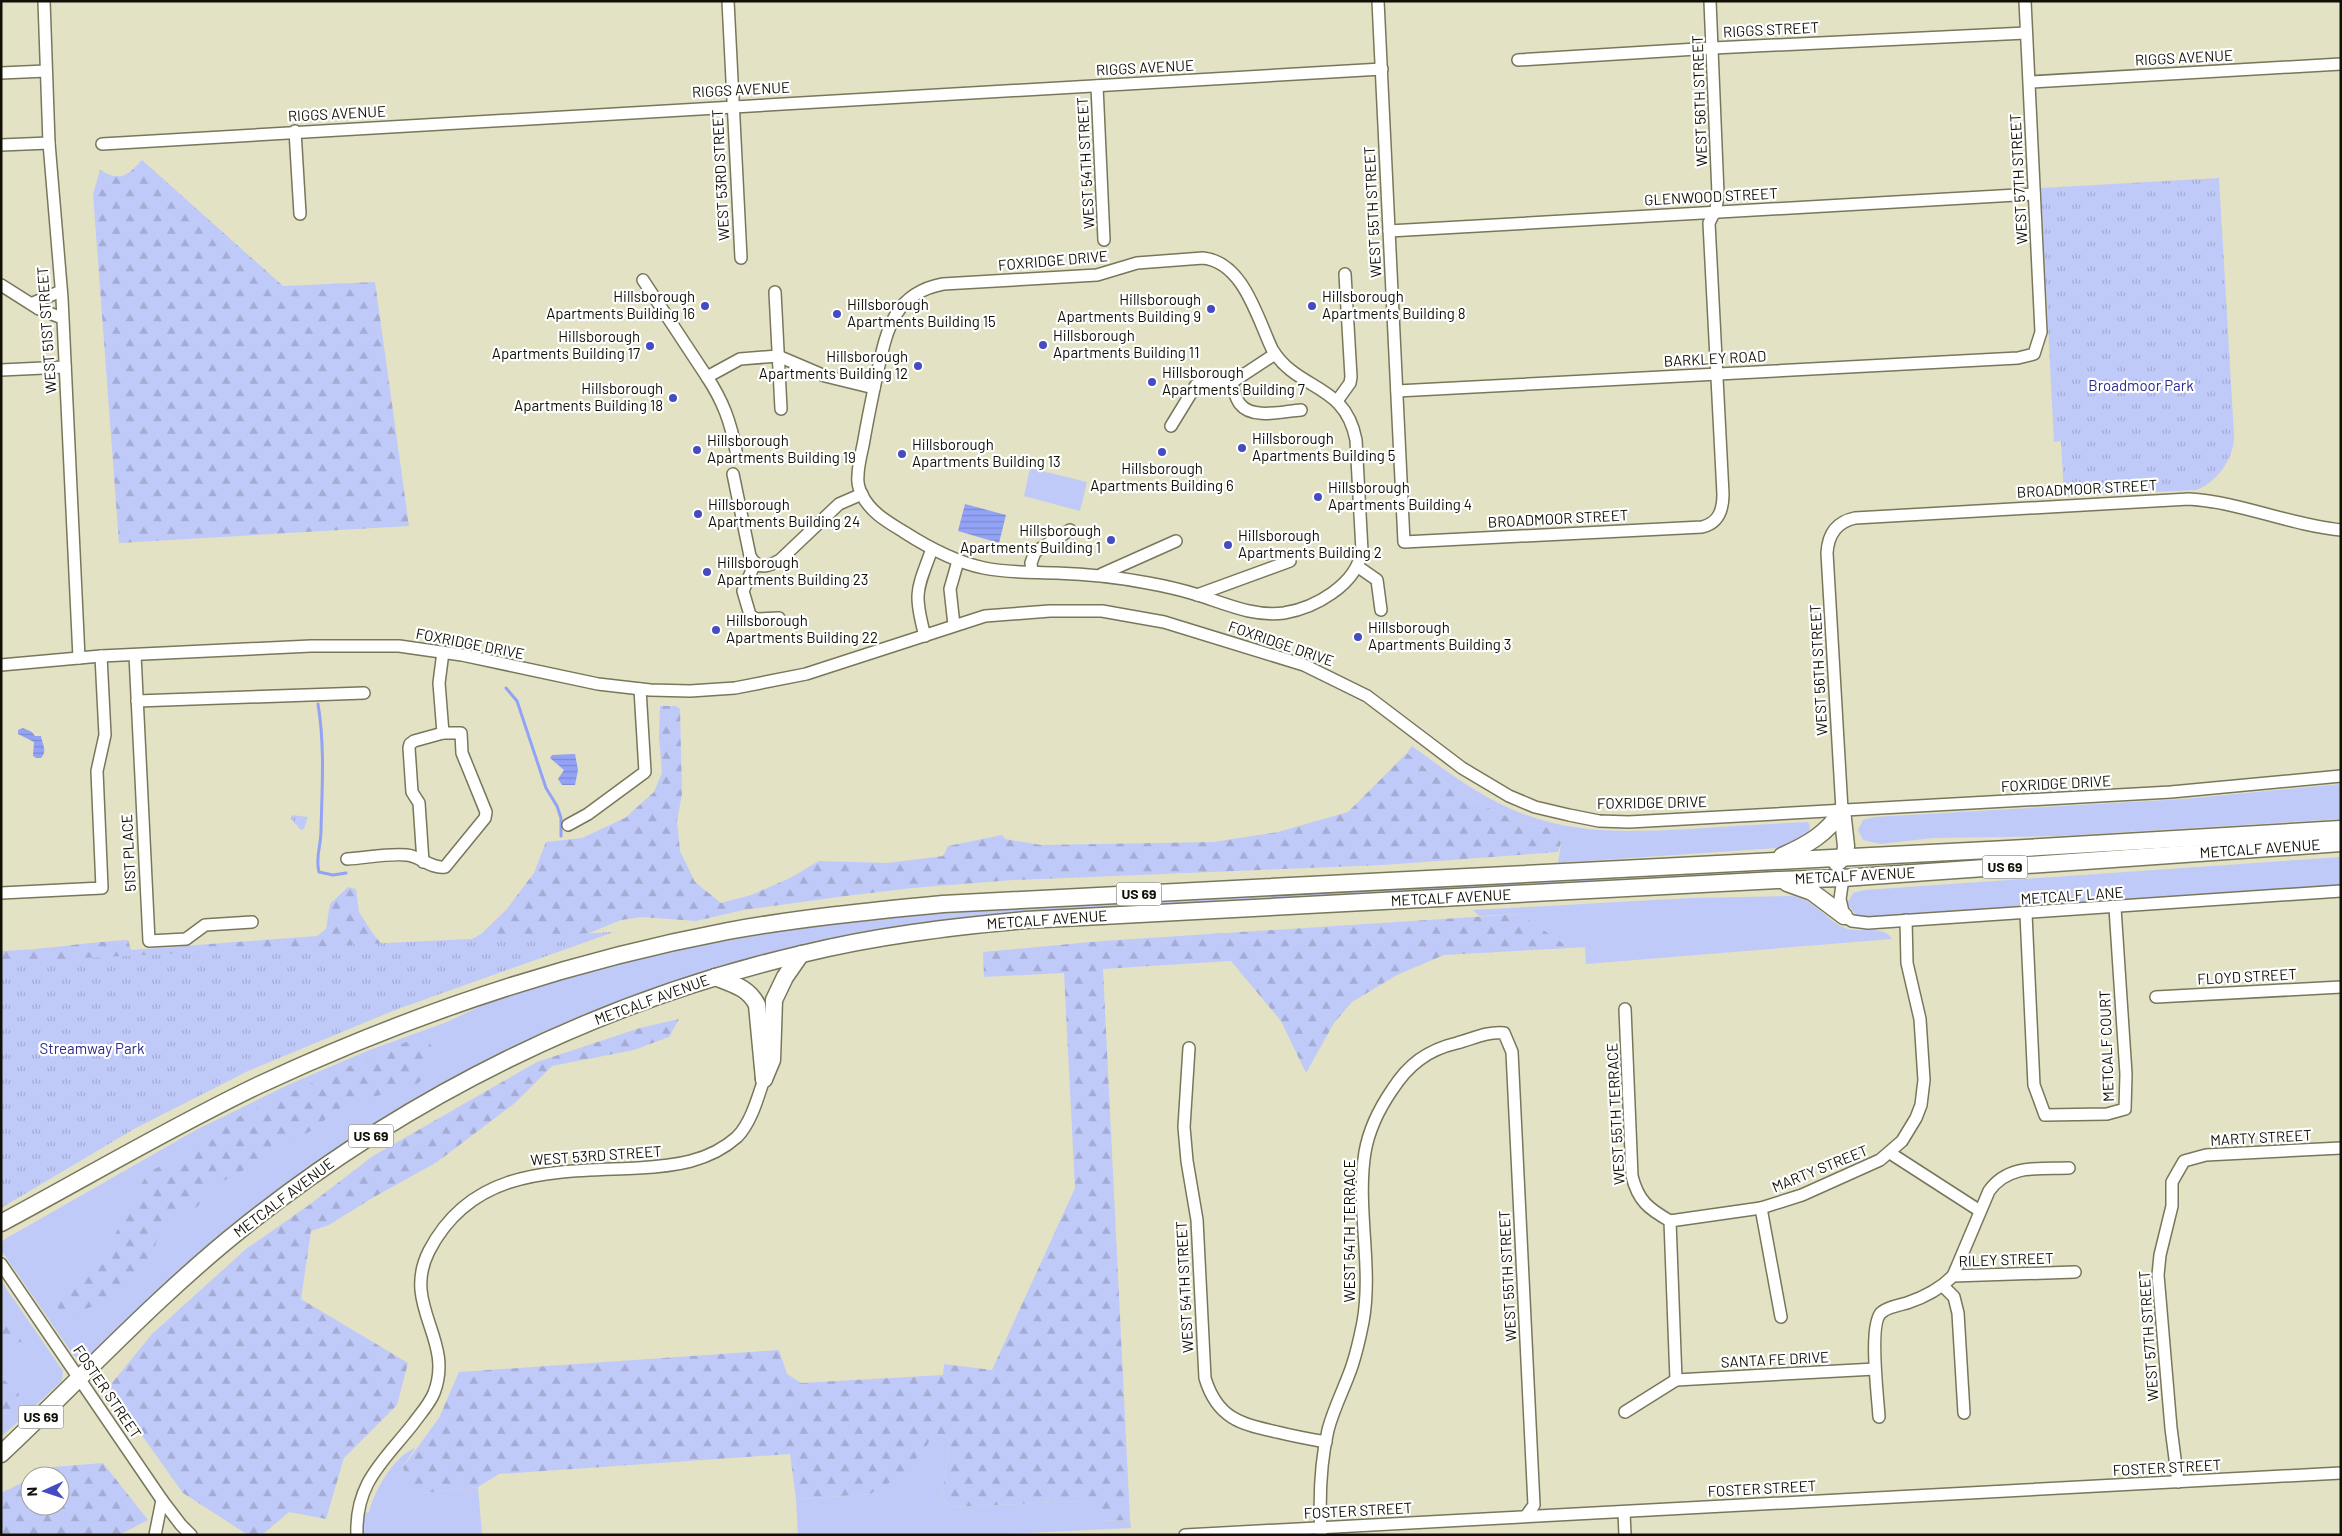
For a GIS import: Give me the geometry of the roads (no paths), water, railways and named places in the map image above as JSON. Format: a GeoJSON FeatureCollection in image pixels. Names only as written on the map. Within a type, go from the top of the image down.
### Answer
{"type":"FeatureCollection","features":[{"type":"Feature","properties":{"kind":"highway"},"geometry":{"type":"LineString","coordinates":[[1670,887],[1747,872],[1827,867],[1839,863],[1845,856],[1846,846],[1842,810]]}},
{"type":"Feature","properties":{"kind":"highway"},"geometry":{"type":"LineString","coordinates":[[1773,860],[1816,839],[1834,822],[1842,810]]}},
{"type":"Feature","properties":{"kind":"highway","name":"METCALF AVENUE"},"geometry":{"type":"LineString","coordinates":[[1,1223],[257,1086],[370,1036],[445,1008],[564,969],[695,938],[798,920],[943,904],[2008,849],[2341,829]]}},
{"type":"Feature","properties":{"kind":"highway","name":"METCALF AVENUE"},"geometry":{"type":"LineString","coordinates":[[1,1454],[80,1380],[139,1321],[243,1228],[323,1168],[382,1129],[497,1064],[543,1043],[642,1002],[716,977],[801,954],[906,934],[1026,920],[1843,878],[2341,843]]}},
{"type":"Feature","properties":{"kind":"highway"},"geometry":{"type":"LineString","coordinates":[[1843,878],[1869,866],[1939,862],[2008,849]]}},
{"type":"Feature","properties":{"kind":"highway"},"geometry":{"type":"LineString","coordinates":[[1777,880],[1812,892],[1844,916]]}},
{"type":"Feature","properties":{"kind":"highway"},"geometry":{"type":"LineString","coordinates":[[764,1079],[772,1060],[774,1000],[785,977],[801,954]]}},
{"type":"Feature","properties":{"kind":"highway"},"geometry":{"type":"LineString","coordinates":[[716,977],[745,989],[753,997],[757,1005],[764,1079]]}},
{"type":"Feature","properties":{"kind":"street","name":"WEST 51ST STREET"},"geometry":{"type":"LineString","coordinates":[[44,1],[49,143],[61,291],[79,658]]}},
{"type":"Feature","properties":{"kind":"street","name":"WEST 53RD STREET"},"geometry":{"type":"LineString","coordinates":[[728,1],[741,258]]}},
{"type":"Feature","properties":{"kind":"street","name":"WEST 55TH STREET"},"geometry":{"type":"LineString","coordinates":[[1378,1],[1404,542]]}},
{"type":"Feature","properties":{"kind":"street","name":"WEST 56TH STREET"},"geometry":{"type":"LineString","coordinates":[[1710,1],[1718,194],[1709,223],[1724,501],[1721,514],[1712,523]]}},
{"type":"Feature","properties":{"kind":"street","name":"WEST 57TH STREET"},"geometry":{"type":"LineString","coordinates":[[2025,1],[2041,332],[2034,354]]}},
{"type":"Feature","properties":{"kind":"street","name":"RIGGS STREET"},"geometry":{"type":"LineString","coordinates":[[1518,60],[1712,48],[2026,33]]}},
{"type":"Feature","properties":{"kind":"street","name":"RIGGS AVENUE"},"geometry":{"type":"LineString","coordinates":[[2030,82],[2341,64]]}},
{"type":"Feature","properties":{"kind":"street","name":"RIGGS AVENUE"},"geometry":{"type":"LineString","coordinates":[[102,144],[295,131],[1382,69]]}},
{"type":"Feature","properties":{"kind":"street"},"geometry":{"type":"LineString","coordinates":[[1,73],[46,71]]}},
{"type":"Feature","properties":{"kind":"street","name":"WEST 54TH STREET"},"geometry":{"type":"LineString","coordinates":[[1098,86],[1104,240]]}},
{"type":"Feature","properties":{"kind":"street"},"geometry":{"type":"LineString","coordinates":[[295,131],[300,214]]}},
{"type":"Feature","properties":{"kind":"street"},"geometry":{"type":"LineString","coordinates":[[1,145],[49,143]]}},
{"type":"Feature","properties":{"kind":"street","name":"GLENWOOD STREET"},"geometry":{"type":"LineString","coordinates":[[1389,231],[2034,194]]}},
{"type":"Feature","properties":{"kind":"street","name":"FOXRIDGE DRIVE"},"geometry":{"type":"LineString","coordinates":[[1203,258],[1223,265],[1241,282],[1275,354],[1292,372],[1337,401],[1346,412],[1356,440],[1362,552],[1357,566],[1348,580],[1332,592],[1308,605],[1283,613],[1252,612],[1155,584],[1101,575],[1013,573],[986,569],[958,561],[932,549],[877,515],[862,494],[858,473],[887,331],[892,318],[904,304],[921,292],[937,286],[956,283],[1102,274],[1136,263],[1203,258]]}},
{"type":"Feature","properties":{"kind":"street"},"geometry":{"type":"LineString","coordinates":[[1337,401],[1350,383],[1351,377],[1345,274]]}},
{"type":"Feature","properties":{"kind":"street"},"geometry":{"type":"LineString","coordinates":[[643,280],[724,405],[736,451]]}},
{"type":"Feature","properties":{"kind":"street"},"geometry":{"type":"LineString","coordinates":[[1,286],[33,303],[40,309],[62,318]]}},
{"type":"Feature","properties":{"kind":"street"},"geometry":{"type":"LineString","coordinates":[[33,303],[61,291]]}},
{"type":"Feature","properties":{"kind":"street"},"geometry":{"type":"LineString","coordinates":[[775,292],[781,409]]}},
{"type":"Feature","properties":{"kind":"street"},"geometry":{"type":"LineString","coordinates":[[1171,426],[1196,385],[1231,382],[1275,354]]}},
{"type":"Feature","properties":{"kind":"street","name":"BARKLEY ROAD"},"geometry":{"type":"LineString","coordinates":[[1397,391],[2018,358],[2034,354]]}},
{"type":"Feature","properties":{"kind":"street"},"geometry":{"type":"LineString","coordinates":[[707,377],[740,359],[778,356],[826,376],[874,388]]}},
{"type":"Feature","properties":{"kind":"street"},"geometry":{"type":"LineString","coordinates":[[1,370],[65,366]]}},
{"type":"Feature","properties":{"kind":"street"},"geometry":{"type":"LineString","coordinates":[[1231,382],[1237,400],[1249,411],[1258,413],[1301,410]]}},
{"type":"Feature","properties":{"kind":"street"},"geometry":{"type":"LineString","coordinates":[[733,474],[750,556],[755,563],[765,567],[780,560],[839,504],[862,494]]}},
{"type":"Feature","properties":{"kind":"street","name":"BROADMOOR STREET"},"geometry":{"type":"LineString","coordinates":[[1835,529],[1855,518],[2189,500],[2220,503],[2302,525],[2341,530]]}},
{"type":"Feature","properties":{"kind":"street","name":"BROADMOOR STREET"},"geometry":{"type":"LineString","coordinates":[[1404,542],[1676,528],[1704,526],[1712,523]]}},
{"type":"Feature","properties":{"kind":"street","name":"WEST 56TH STREET"},"geometry":{"type":"LineString","coordinates":[[1835,529],[1829,540],[1828,553],[1842,810]]}},
{"type":"Feature","properties":{"kind":"street"},"geometry":{"type":"LineString","coordinates":[[1032,572],[1031,563],[1035,552],[1070,530]]}},
{"type":"Feature","properties":{"kind":"street"},"geometry":{"type":"LineString","coordinates":[[1101,575],[1176,541]]}},
{"type":"Feature","properties":{"kind":"street"},"geometry":{"type":"LineString","coordinates":[[924,636],[918,610],[917,593],[932,549]]}},
{"type":"Feature","properties":{"kind":"street"},"geometry":{"type":"LineString","coordinates":[[1197,595],[1290,560]]}},
{"type":"Feature","properties":{"kind":"street"},"geometry":{"type":"LineString","coordinates":[[954,625],[950,589],[958,561]]}},
{"type":"Feature","properties":{"kind":"street"},"geometry":{"type":"LineString","coordinates":[[755,563],[743,591],[750,615],[756,620],[779,618]]}},
{"type":"Feature","properties":{"kind":"street"},"geometry":{"type":"LineString","coordinates":[[1357,566],[1377,580],[1381,610]]}},
{"type":"Feature","properties":{"kind":"street","name":"FOXRIDGE DRIVE"},"geometry":{"type":"LineString","coordinates":[[1,665],[101,656],[340,645],[399,646],[444,652],[578,681],[640,689],[690,691],[735,688],[806,674],[977,618],[1050,611],[1102,611],[1164,622],[1304,665],[1344,684],[1387,710],[1462,768],[1490,786],[1521,802],[1574,816],[1599,820],[1629,822],[2170,792],[2341,776]]}},
{"type":"Feature","properties":{"kind":"street"},"geometry":{"type":"LineString","coordinates":[[443,733],[439,683],[444,652]]}},
{"type":"Feature","properties":{"kind":"street","name":"51ST PLACE"},"geometry":{"type":"LineString","coordinates":[[135,655],[149,941],[186,938],[204,925],[252,922]]}},
{"type":"Feature","properties":{"kind":"street"},"geometry":{"type":"LineString","coordinates":[[1,893],[102,888],[97,771],[105,735],[101,656]]}},
{"type":"Feature","properties":{"kind":"street"},"geometry":{"type":"LineString","coordinates":[[568,825],[588,814],[645,772],[640,689]]}},
{"type":"Feature","properties":{"kind":"street"},"geometry":{"type":"LineString","coordinates":[[137,701],[364,692]]}},
{"type":"Feature","properties":{"kind":"street"},"geometry":{"type":"LineString","coordinates":[[347,859],[409,855],[423,862],[440,868],[445,867],[485,818],[486,812],[462,753],[461,733],[443,733],[414,741],[410,744],[412,792],[420,803],[423,862]]}},
{"type":"Feature","properties":{"kind":"street"},"geometry":{"type":"LineString","coordinates":[[1843,878],[1840,899],[1844,916]]}},
{"type":"Feature","properties":{"kind":"street","name":"METCALF LANE"},"geometry":{"type":"LineString","coordinates":[[1844,916],[1852,921],[1868,923],[2115,908],[2341,891]]}},
{"type":"Feature","properties":{"kind":"street","name":"METCALF COURT"},"geometry":{"type":"LineString","coordinates":[[2026,914],[2034,1085],[2039,1105],[2044,1115],[2107,1114],[2124,1109],[2126,1074],[2115,908]]}},
{"type":"Feature","properties":{"kind":"street"},"geometry":{"type":"LineString","coordinates":[[1906,920],[1907,963],[1920,1019],[1924,1080],[1921,1105],[1916,1118],[1902,1141],[1890,1154],[1980,1211]]}},
{"type":"Feature","properties":{"kind":"street","name":"FLOYD STREET"},"geometry":{"type":"LineString","coordinates":[[2156,997],[2341,987]]}},
{"type":"Feature","properties":{"kind":"street","name":"WEST 55TH TERRACE"},"geometry":{"type":"LineString","coordinates":[[1625,1009],[1632,1176],[1636,1192],[1644,1204],[1670,1221]]}},
{"type":"Feature","properties":{"kind":"street","name":"WEST 54TH TERRACE"},"geometry":{"type":"LineString","coordinates":[[1321,1532],[1320,1490],[1326,1442],[1335,1409],[1358,1348],[1363,1320],[1366,1286],[1363,1172],[1365,1151],[1373,1123],[1398,1080],[1422,1056],[1444,1046],[1493,1032],[1504,1033]]}},
{"type":"Feature","properties":{"kind":"street","name":"WEST 55TH STREET"},"geometry":{"type":"LineString","coordinates":[[1504,1033],[1512,1052],[1534,1505],[1526,1516]]}},
{"type":"Feature","properties":{"kind":"street","name":"WEST 54TH STREET"},"geometry":{"type":"LineString","coordinates":[[1189,1048],[1184,1127],[1187,1161],[1197,1220],[1205,1378],[1210,1393],[1217,1404],[1238,1422],[1326,1442]]}},
{"type":"Feature","properties":{"kind":"street","name":"WEST 53RD STREET"},"geometry":{"type":"LineString","coordinates":[[357,1535],[356,1511],[359,1498],[370,1478],[428,1405],[437,1384],[438,1353],[422,1305],[420,1283],[424,1262],[453,1217],[485,1192],[517,1178],[563,1172],[661,1167],[698,1160],[726,1145],[738,1135],[757,1103],[764,1079]]}},
{"type":"Feature","properties":{"kind":"street","name":"MARTY STREET"},"geometry":{"type":"LineString","coordinates":[[2184,1161],[2206,1156],[2341,1148]]}},
{"type":"Feature","properties":{"kind":"street","name":"MARTY STREET"},"geometry":{"type":"LineString","coordinates":[[1670,1221],[1761,1208],[1807,1193],[1858,1171],[1890,1154]]}},
{"type":"Feature","properties":{"kind":"street","name":"WEST 57TH STREET"},"geometry":{"type":"LineString","coordinates":[[2178,1482],[2158,1275],[2160,1255],[2172,1206],[2172,1182],[2184,1161]]}},
{"type":"Feature","properties":{"kind":"street"},"geometry":{"type":"LineString","coordinates":[[1954,1276],[1980,1211],[1996,1180],[2008,1173],[2069,1168]]}},
{"type":"Feature","properties":{"kind":"street"},"geometry":{"type":"LineString","coordinates":[[1761,1208],[1781,1317]]}},
{"type":"Feature","properties":{"kind":"street"},"geometry":{"type":"LineString","coordinates":[[1625,1412],[1676,1380],[1670,1221]]}},
{"type":"Feature","properties":{"kind":"street","name":"FOSTER STREET"},"geometry":{"type":"LineString","coordinates":[[1,1264],[162,1500],[190,1534]]}},
{"type":"Feature","properties":{"kind":"street","name":"RILEY STREET"},"geometry":{"type":"LineString","coordinates":[[1943,1286],[1954,1276],[2074,1272]]}},
{"type":"Feature","properties":{"kind":"street"},"geometry":{"type":"LineString","coordinates":[[1879,1417],[1875,1369],[1875,1319],[1882,1311],[1922,1298],[1943,1286],[1954,1297],[1958,1313],[1964,1414]]}},
{"type":"Feature","properties":{"kind":"street","name":"SANTA FE DRIVE"},"geometry":{"type":"LineString","coordinates":[[1676,1380],[1875,1369]]}},
{"type":"Feature","properties":{"kind":"street","name":"FOSTER STREET"},"geometry":{"type":"LineString","coordinates":[[1185,1535],[1321,1532],[1526,1516],[2341,1473]]}},
{"type":"Feature","properties":{"kind":"street"},"geometry":{"type":"LineString","coordinates":[[155,1535],[162,1500]]}},
{"type":"Feature","properties":{"kind":"street"},"geometry":{"type":"LineString","coordinates":[[1624,1512],[1625,1535]]}},
{"type":"Feature","properties":{"kind":"water"},"geometry":{"type":"Polygon","coordinates":[[[965,504],[1006,515],[999,543],[958,531],[965,504]]]}},
{"type":"Feature","properties":{"kind":"water"},"geometry":{"type":"Polygon","coordinates":[[[23,728],[32,732],[35,736],[41,736],[44,753],[41,758],[33,756],[34,742],[18,734],[18,730],[23,728]]]}},
{"type":"Feature","properties":{"kind":"water"},"geometry":{"type":"Polygon","coordinates":[[[575,754],[578,770],[575,785],[562,785],[558,779],[564,770],[550,758],[552,755],[575,754]]]}},
{"type":"Feature","properties":{"kind":"waterway"},"geometry":{"type":"LineString","coordinates":[[506,688],[517,701],[546,788],[557,806],[561,818],[561,836]]}},
{"type":"Feature","properties":{"kind":"waterway"},"geometry":{"type":"LineString","coordinates":[[318,704],[323,767],[318,867],[319,872],[333,875],[346,873]]}},
{"type":"Feature","properties":{"kind":"place","name":"Hillsborough Apartments Building 16"},"geometry":{"type":"Point","coordinates":[705,306]}},
{"type":"Feature","properties":{"kind":"place","name":"Hillsborough Apartments Building 8"},"geometry":{"type":"Point","coordinates":[1312,306]}},
{"type":"Feature","properties":{"kind":"place","name":"Hillsborough Apartments Building 9"},"geometry":{"type":"Point","coordinates":[1211,309]}},
{"type":"Feature","properties":{"kind":"place","name":"Hillsborough Apartments Building 15"},"geometry":{"type":"Point","coordinates":[837,314]}},
{"type":"Feature","properties":{"kind":"place","name":"Hillsborough Apartments Building 11"},"geometry":{"type":"Point","coordinates":[1043,345]}},
{"type":"Feature","properties":{"kind":"place","name":"Hillsborough Apartments Building 17"},"geometry":{"type":"Point","coordinates":[650,346]}},
{"type":"Feature","properties":{"kind":"place","name":"Hillsborough Apartments Building 12"},"geometry":{"type":"Point","coordinates":[918,366]}},
{"type":"Feature","properties":{"kind":"place","name":"Hillsborough Apartments Building 7"},"geometry":{"type":"Point","coordinates":[1152,382]}},
{"type":"Feature","properties":{"kind":"place","name":"Hillsborough Apartments Building 18"},"geometry":{"type":"Point","coordinates":[673,398]}},
{"type":"Feature","properties":{"kind":"place","name":"Hillsborough Apartments Building 5"},"geometry":{"type":"Point","coordinates":[1242,448]}},
{"type":"Feature","properties":{"kind":"place","name":"Hillsborough Apartments Building 19"},"geometry":{"type":"Point","coordinates":[697,450]}},
{"type":"Feature","properties":{"kind":"place","name":"Hillsborough Apartments Building 6"},"geometry":{"type":"Point","coordinates":[1162,452]}},
{"type":"Feature","properties":{"kind":"place","name":"Hillsborough Apartments Building 13"},"geometry":{"type":"Point","coordinates":[902,454]}},
{"type":"Feature","properties":{"kind":"place","name":"Hillsborough Apartments Building 4"},"geometry":{"type":"Point","coordinates":[1318,497]}},
{"type":"Feature","properties":{"kind":"place","name":"Hillsborough Apartments Building 24"},"geometry":{"type":"Point","coordinates":[698,514]}},
{"type":"Feature","properties":{"kind":"place","name":"Hillsborough Apartments Building 1"},"geometry":{"type":"Point","coordinates":[1111,540]}},
{"type":"Feature","properties":{"kind":"place","name":"Hillsborough Apartments Building 2"},"geometry":{"type":"Point","coordinates":[1228,545]}},
{"type":"Feature","properties":{"kind":"place","name":"Hillsborough Apartments Building 23"},"geometry":{"type":"Point","coordinates":[707,572]}},
{"type":"Feature","properties":{"kind":"place","name":"Hillsborough Apartments Building 22"},"geometry":{"type":"Point","coordinates":[716,630]}},
{"type":"Feature","properties":{"kind":"place","name":"Hillsborough Apartments Building 3"},"geometry":{"type":"Point","coordinates":[1358,637]}},
{"type":"Feature","properties":{"kind":"park label","name":"Broadmoor Park"},"geometry":{"type":"Point","coordinates":[2141,386]}},
{"type":"Feature","properties":{"kind":"park label","name":"Streamway Park"},"geometry":{"type":"Point","coordinates":[92,1049]}}]}
